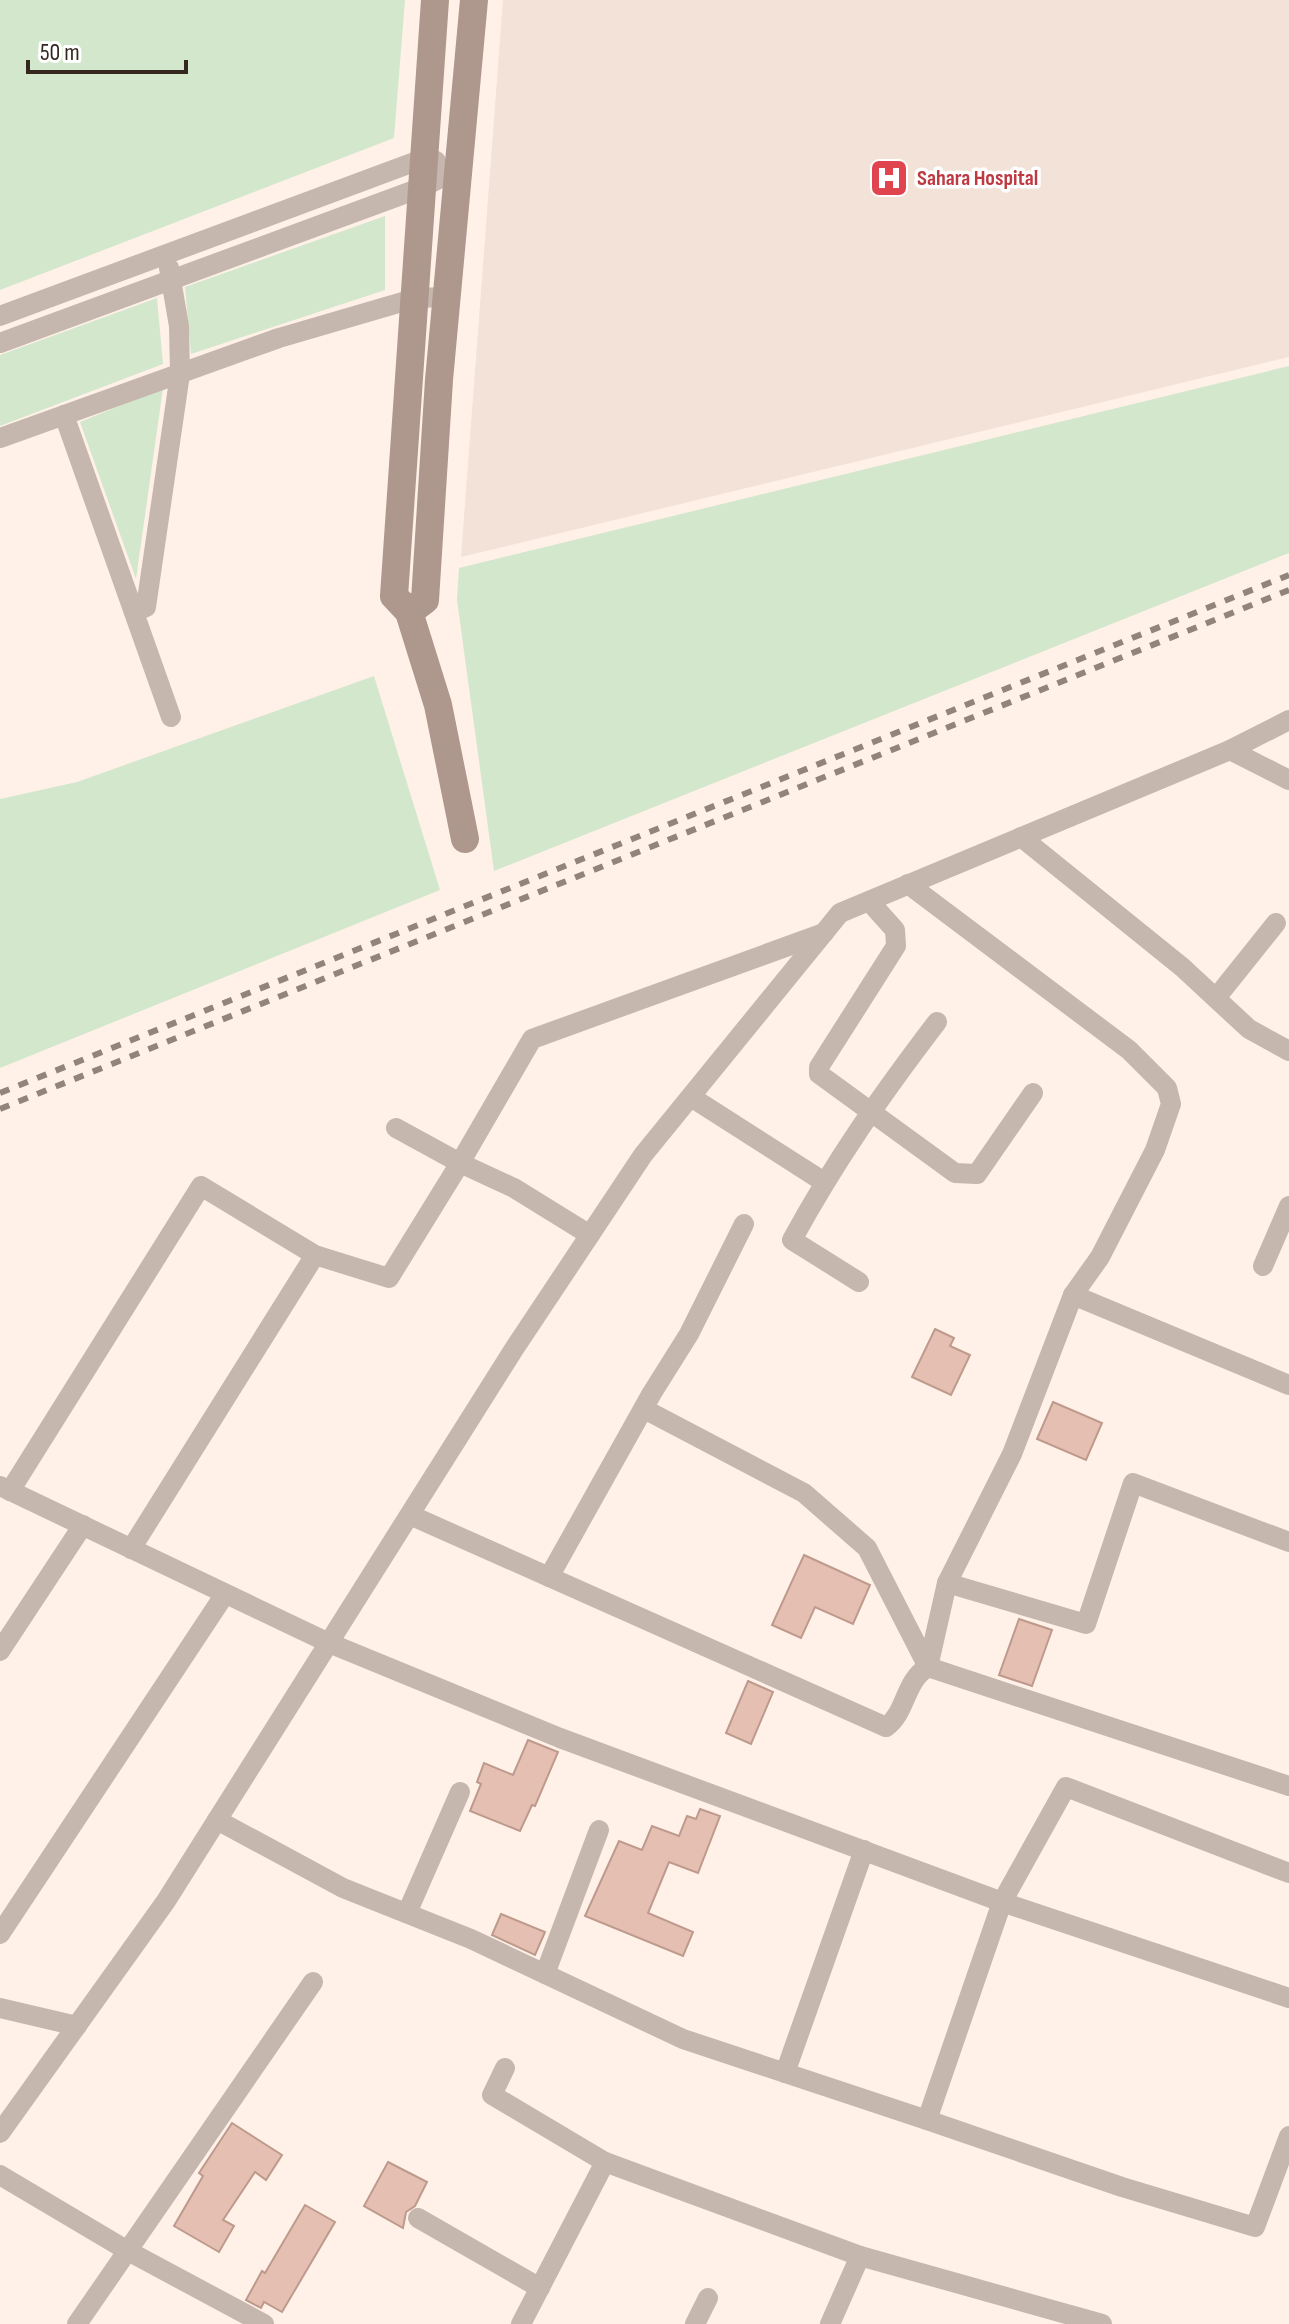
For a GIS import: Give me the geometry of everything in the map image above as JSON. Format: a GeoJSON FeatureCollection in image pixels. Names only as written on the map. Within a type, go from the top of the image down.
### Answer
{"type":"FeatureCollection","features":[{"type":"Feature","properties":{"kind":"street"},"geometry":{"type":"LineString","coordinates":[[435,0],[394,596],[409,612],[438,705],[465,839]]}},
{"type":"Feature","properties":{"kind":"street"},"geometry":{"type":"LineString","coordinates":[[409,612],[425,600],[447,297],[474,0]]}},
{"type":"Feature","properties":{"kind":"street"},"geometry":{"type":"LineString","coordinates":[[0,316],[425,158],[458,169]]}},
{"type":"Feature","properties":{"kind":"street"},"geometry":{"type":"LineString","coordinates":[[0,343],[423,187],[458,169]]}},
{"type":"Feature","properties":{"kind":"street"},"geometry":{"type":"LineString","coordinates":[[134,612],[146,607],[180,374],[179,326],[167,254]]}},
{"type":"Feature","properties":{"kind":"street"},"geometry":{"type":"LineString","coordinates":[[0,438],[279,338],[416,298],[447,297]]}},
{"type":"Feature","properties":{"kind":"street"},"geometry":{"type":"LineString","coordinates":[[64,415],[171,717]]}},
{"type":"Feature","properties":{"kind":"street"},"geometry":{"type":"LineString","coordinates":[[0,2133],[166,1901],[514,1349],[643,1155],[840,913],[1230,750],[1289,720]]}},
{"type":"Feature","properties":{"kind":"street"},"geometry":{"type":"LineString","coordinates":[[1230,750],[1289,780]]}},
{"type":"Feature","properties":{"kind":"street"},"geometry":{"type":"LineString","coordinates":[[1021,837],[1182,967],[1249,1029],[1289,1051]]}},
{"type":"Feature","properties":{"kind":"street"},"geometry":{"type":"LineString","coordinates":[[410,1515],[886,1727],[893,1722],[913,1678],[928,1667],[947,1583],[1012,1454],[1073,1295],[1100,1257],[1155,1150],[1171,1104],[1167,1088],[1129,1050],[908,884]]}},
{"type":"Feature","properties":{"kind":"street"},"geometry":{"type":"LineString","coordinates":[[869,901],[895,930],[896,946],[819,1067],[819,1074],[955,1173],[977,1174],[1033,1093]]}},
{"type":"Feature","properties":{"kind":"street"},"geometry":{"type":"LineString","coordinates":[[1216,998],[1276,923]]}},
{"type":"Feature","properties":{"kind":"street"},"geometry":{"type":"LineString","coordinates":[[824,933],[532,1039],[389,1278],[315,1255],[201,1186],[5,1488],[329,1643],[560,1738],[1002,1902],[1289,1998]]}},
{"type":"Feature","properties":{"kind":"street"},"geometry":{"type":"LineString","coordinates":[[859,1282],[792,1240],[824,1182],[870,1111],[937,1022]]}},
{"type":"Feature","properties":{"kind":"street"},"geometry":{"type":"LineString","coordinates":[[691,1097],[824,1182]]}},
{"type":"Feature","properties":{"kind":"street"},"geometry":{"type":"LineString","coordinates":[[396,1128],[514,1188],[590,1235]]}},
{"type":"Feature","properties":{"kind":"street"},"geometry":{"type":"LineString","coordinates":[[1263,1266],[1289,1206]]}},
{"type":"Feature","properties":{"kind":"street"},"geometry":{"type":"LineString","coordinates":[[549,1577],[689,1334],[744,1224]]}},
{"type":"Feature","properties":{"kind":"street"},"geometry":{"type":"LineString","coordinates":[[131,1549],[315,1255]]}},
{"type":"Feature","properties":{"kind":"street"},"geometry":{"type":"LineString","coordinates":[[1073,1295],[1289,1385]]}},
{"type":"Feature","properties":{"kind":"street"},"geometry":{"type":"LineString","coordinates":[[644,1409],[804,1493],[867,1548],[928,1667],[1289,1786]]}},
{"type":"Feature","properties":{"kind":"street"},"geometry":{"type":"LineString","coordinates":[[947,1583],[1086,1624],[1133,1483],[1289,1542]]}},
{"type":"Feature","properties":{"kind":"street"},"geometry":{"type":"LineString","coordinates":[[0,1651],[83,1525]]}},
{"type":"Feature","properties":{"kind":"street"},"geometry":{"type":"LineString","coordinates":[[0,1934],[225,1594]]}},
{"type":"Feature","properties":{"kind":"street"},"geometry":{"type":"LineString","coordinates":[[927,2120],[1002,1902],[1066,1787],[1289,1873]]}},
{"type":"Feature","properties":{"kind":"street"},"geometry":{"type":"LineString","coordinates":[[407,1913],[460,1792]]}},
{"type":"Feature","properties":{"kind":"street"},"geometry":{"type":"LineString","coordinates":[[217,1820],[343,1888],[545,1974],[683,2039],[1122,2187],[1255,2227],[1289,2136]]}},
{"type":"Feature","properties":{"kind":"street"},"geometry":{"type":"LineString","coordinates":[[545,1974],[599,1830]]}},
{"type":"Feature","properties":{"kind":"street"},"geometry":{"type":"LineString","coordinates":[[785,2073],[864,1850]]}},
{"type":"Feature","properties":{"kind":"street"},"geometry":{"type":"LineString","coordinates":[[77,2324],[313,1982]]}},
{"type":"Feature","properties":{"kind":"street"},"geometry":{"type":"LineString","coordinates":[[0,2008],[77,2026]]}},
{"type":"Feature","properties":{"kind":"street"},"geometry":{"type":"LineString","coordinates":[[505,2068],[492,2095],[605,2162],[860,2256],[1102,2324]]}},
{"type":"Feature","properties":{"kind":"street"},"geometry":{"type":"LineString","coordinates":[[521,2324],[605,2162]]}},
{"type":"Feature","properties":{"kind":"street"},"geometry":{"type":"LineString","coordinates":[[0,2175],[128,2251],[264,2324]]}},
{"type":"Feature","properties":{"kind":"street"},"geometry":{"type":"LineString","coordinates":[[418,2218],[540,2288]]}},
{"type":"Feature","properties":{"kind":"street"},"geometry":{"type":"LineString","coordinates":[[830,2324],[860,2256]]}},
{"type":"Feature","properties":{"kind":"street"},"geometry":{"type":"LineString","coordinates":[[695,2324],[708,2298]]}},
{"type":"Feature","properties":{"kind":"shaded area","name":"Sahara Hospital"},"geometry":{"type":"Polygon","coordinates":[[[503,0],[1289,0],[1289,357],[461,557],[503,0]]]}},
{"type":"Feature","properties":{"kind":"green space"},"geometry":{"type":"Polygon","coordinates":[[[0,0],[405,0],[394,138],[0,290],[0,0]]]}},
{"type":"Feature","properties":{"kind":"green space"},"geometry":{"type":"Polygon","coordinates":[[[385,216],[385,290],[191,354],[185,287],[385,216]]]}},
{"type":"Feature","properties":{"kind":"green space"},"geometry":{"type":"Polygon","coordinates":[[[157,298],[163,364],[0,426],[0,355],[157,298]]]}},
{"type":"Feature","properties":{"kind":"green space"},"geometry":{"type":"Polygon","coordinates":[[[1289,366],[1289,553],[494,871],[457,600],[459,568],[1289,366]]]}},
{"type":"Feature","properties":{"kind":"green space"},"geometry":{"type":"Polygon","coordinates":[[[163,388],[136,579],[80,422],[163,388]]]}},
{"type":"Feature","properties":{"kind":"green space"},"geometry":{"type":"Polygon","coordinates":[[[374,676],[440,890],[0,1068],[0,799],[77,782],[374,676]]]}},
{"type":"Feature","properties":{"kind":"building"},"geometry":{"type":"Polygon","coordinates":[[[935,1329],[954,1338],[950,1346],[970,1355],[951,1395],[912,1377],[935,1329]]]}},
{"type":"Feature","properties":{"kind":"building"},"geometry":{"type":"Polygon","coordinates":[[[1053,1402],[1102,1423],[1086,1460],[1037,1439],[1053,1402]]]}},
{"type":"Feature","properties":{"kind":"building"},"geometry":{"type":"Polygon","coordinates":[[[804,1555],[870,1585],[853,1624],[815,1607],[801,1638],[772,1625],[804,1555]]]}},
{"type":"Feature","properties":{"kind":"building"},"geometry":{"type":"Polygon","coordinates":[[[1019,1619],[1052,1630],[1032,1686],[999,1675],[1019,1619]]]}},
{"type":"Feature","properties":{"kind":"building"},"geometry":{"type":"Polygon","coordinates":[[[748,1681],[773,1692],[751,1744],[726,1733],[748,1681]]]}},
{"type":"Feature","properties":{"kind":"building"},"geometry":{"type":"Polygon","coordinates":[[[528,1740],[558,1752],[535,1806],[532,1805],[520,1831],[470,1811],[481,1784],[477,1782],[484,1763],[513,1775],[528,1740]]]}},
{"type":"Feature","properties":{"kind":"building"},"geometry":{"type":"Polygon","coordinates":[[[700,1809],[720,1816],[698,1873],[669,1862],[648,1913],[693,1932],[683,1956],[585,1916],[619,1841],[642,1850],[652,1826],[679,1836],[687,1816],[696,1819],[700,1809]]]}},
{"type":"Feature","properties":{"kind":"building"},"geometry":{"type":"Polygon","coordinates":[[[501,1914],[545,1932],[535,1955],[492,1935],[501,1914]]]}},
{"type":"Feature","properties":{"kind":"building"},"geometry":{"type":"Polygon","coordinates":[[[232,2123],[282,2155],[266,2180],[255,2172],[223,2220],[234,2226],[219,2252],[174,2226],[203,2176],[199,2173],[232,2123]]]}},
{"type":"Feature","properties":{"kind":"building"},"geometry":{"type":"Polygon","coordinates":[[[388,2162],[427,2182],[415,2206],[406,2212],[403,2228],[364,2206],[388,2162]]]}},
{"type":"Feature","properties":{"kind":"building"},"geometry":{"type":"Polygon","coordinates":[[[305,2205],[335,2222],[282,2312],[264,2302],[261,2308],[246,2300],[305,2205]]]}},
{"type":"Feature","properties":{"kind":"railway"},"geometry":{"type":"LineString","coordinates":[[0,1093],[1289,575]]}},
{"type":"Feature","properties":{"kind":"railway"},"geometry":{"type":"LineString","coordinates":[[0,1109],[1289,590]]}},
{"type":"Feature","properties":{"kind":"place","name":"Sahara Hospital"},"geometry":{"type":"Point","coordinates":[889,178]}}]}
